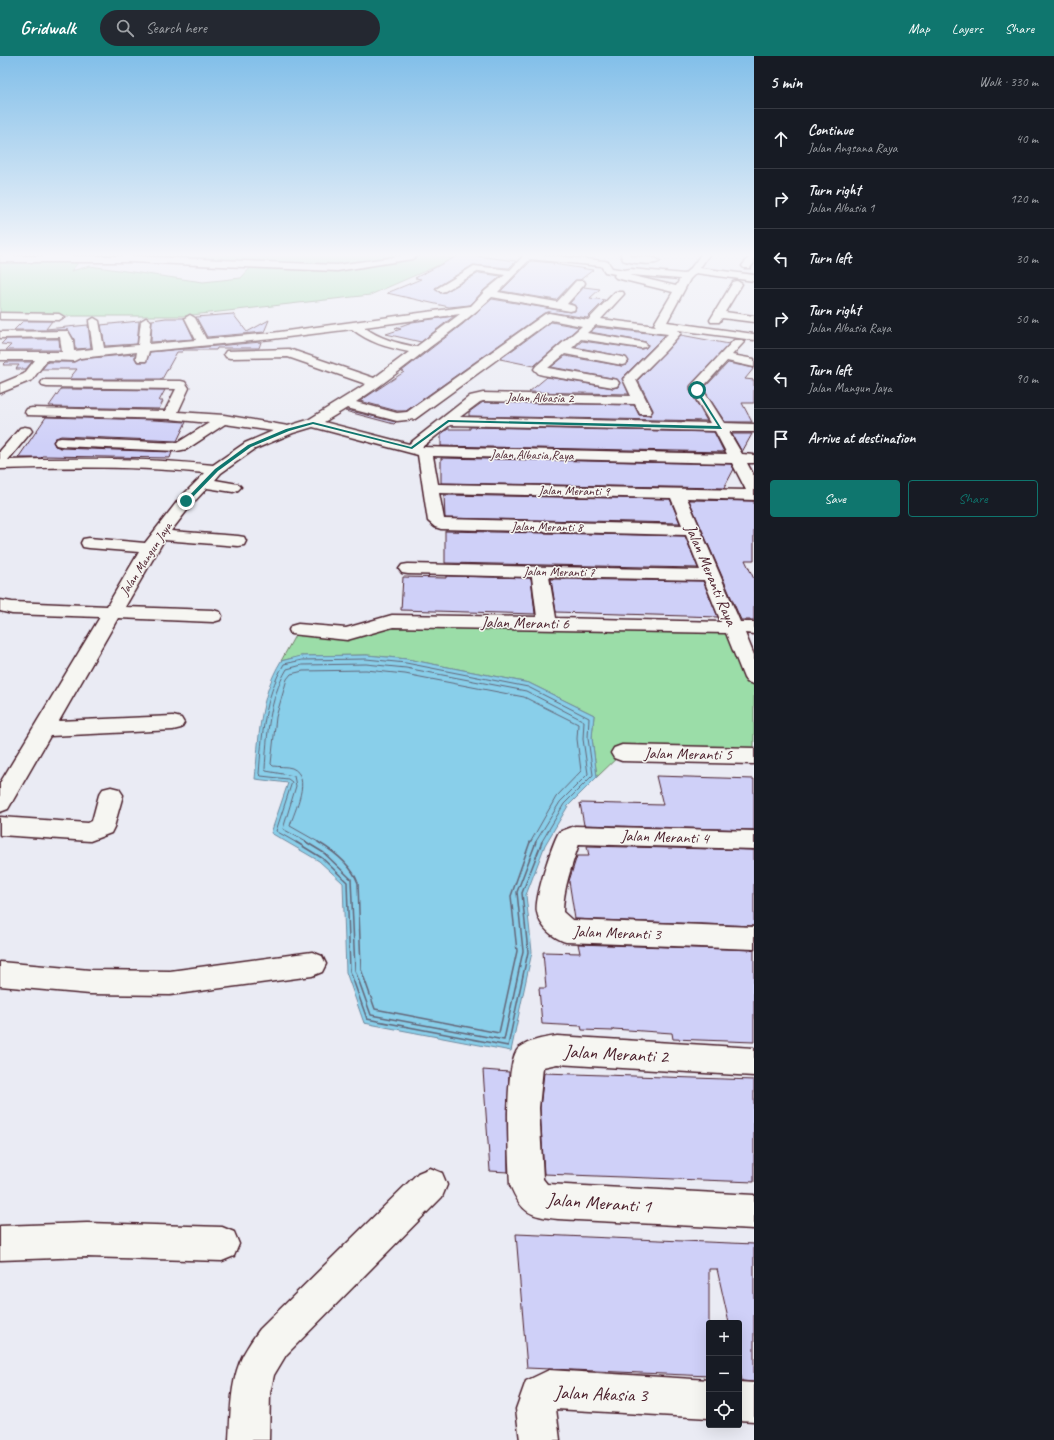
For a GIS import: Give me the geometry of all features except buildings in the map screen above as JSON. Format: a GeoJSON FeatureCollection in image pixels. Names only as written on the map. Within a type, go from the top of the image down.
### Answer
{"type":"FeatureCollection","features":[{"type":"Feature","properties":{"kind":"street"},"geometry":{"type":"LineString","coordinates":[[190,318],[203,343]]}},
{"type":"Feature","properties":{"kind":"street"},"geometry":{"type":"LineString","coordinates":[[0,356],[63,356],[143,353],[203,343],[407,318]]}},
{"type":"Feature","properties":{"kind":"street","name":"Jalan Mangun Jaya"},"geometry":{"type":"LineString","coordinates":[[0,803],[154,542],[186,501],[216,470],[250,446],[288,430],[313,423],[376,383],[462,318]]}},
{"type":"Feature","properties":{"kind":"street"},"geometry":{"type":"LineString","coordinates":[[345,403],[397,417],[410,416],[547,318]]}},
{"type":"Feature","properties":{"kind":"street"},"geometry":{"type":"LineString","coordinates":[[567,318],[595,320],[754,344]]}},
{"type":"Feature","properties":{"kind":"street"},"geometry":{"type":"LineString","coordinates":[[597,318],[563,350],[540,369],[543,371],[613,383]]}},
{"type":"Feature","properties":{"kind":"street"},"geometry":{"type":"LineString","coordinates":[[664,318],[660,324],[754,337]]}},
{"type":"Feature","properties":{"kind":"street"},"geometry":{"type":"LineString","coordinates":[[727,318],[754,319]]}},
{"type":"Feature","properties":{"kind":"street"},"geometry":{"type":"LineString","coordinates":[[94,321],[99,352]]}},
{"type":"Feature","properties":{"kind":"street"},"geometry":{"type":"LineString","coordinates":[[143,353],[146,321]]}},
{"type":"Feature","properties":{"kind":"street"},"geometry":{"type":"LineString","coordinates":[[354,325],[370,337],[391,345],[419,350]]}},
{"type":"Feature","properties":{"kind":"street"},"geometry":{"type":"LineString","coordinates":[[0,335],[46,336],[64,333],[68,340],[63,356]]}},
{"type":"Feature","properties":{"kind":"street"},"geometry":{"type":"LineString","coordinates":[[652,426],[629,379],[662,348],[675,333]]}},
{"type":"Feature","properties":{"kind":"street"},"geometry":{"type":"LineString","coordinates":[[579,335],[641,345]]}},
{"type":"Feature","properties":{"kind":"street"},"geometry":{"type":"LineString","coordinates":[[25,356],[46,336]]}},
{"type":"Feature","properties":{"kind":"street"},"geometry":{"type":"LineString","coordinates":[[738,342],[697,386],[697,390],[738,459],[754,490]]}},
{"type":"Feature","properties":{"kind":"street"},"geometry":{"type":"LineString","coordinates":[[563,350],[622,361]]}},
{"type":"Feature","properties":{"kind":"street"},"geometry":{"type":"LineString","coordinates":[[63,356],[99,352],[181,356]]}},
{"type":"Feature","properties":{"kind":"street"},"geometry":{"type":"LineString","coordinates":[[221,354],[288,353],[376,383]]}},
{"type":"Feature","properties":{"kind":"street"},"geometry":{"type":"LineString","coordinates":[[0,389],[25,380],[44,356]]}},
{"type":"Feature","properties":{"kind":"street"},"geometry":{"type":"LineString","coordinates":[[725,357],[754,363]]}},
{"type":"Feature","properties":{"kind":"street"},"geometry":{"type":"LineString","coordinates":[[0,379],[25,380]]}},
{"type":"Feature","properties":{"kind":"street"},"geometry":{"type":"LineString","coordinates":[[47,383],[181,385],[183,388],[170,415]]}},
{"type":"Feature","properties":{"kind":"street","name":"Jalan Albasia 2"},"geometry":{"type":"LineString","coordinates":[[418,450],[448,421],[475,399],[483,397],[640,400]]}},
{"type":"Feature","properties":{"kind":"street"},"geometry":{"type":"LineString","coordinates":[[0,460],[27,428],[36,412],[170,415],[224,419],[288,430]]}},
{"type":"Feature","properties":{"kind":"street"},"geometry":{"type":"LineString","coordinates":[[61,442],[177,447],[182,446],[224,419]]}},
{"type":"Feature","properties":{"kind":"street"},"geometry":{"type":"LineString","coordinates":[[448,421],[754,428]]}},
{"type":"Feature","properties":{"kind":"street","name":"Jalan Albasia Raya"},"geometry":{"type":"LineString","coordinates":[[313,423],[418,450],[754,459]]}},
{"type":"Feature","properties":{"kind":"street"},"geometry":{"type":"LineString","coordinates":[[50,455],[69,431]]}},
{"type":"Feature","properties":{"kind":"street"},"geometry":{"type":"LineString","coordinates":[[418,450],[430,488]]}},
{"type":"Feature","properties":{"kind":"street"},"geometry":{"type":"LineString","coordinates":[[0,465],[44,463],[179,465],[216,470]]}},
{"type":"Feature","properties":{"kind":"street"},"geometry":{"type":"LineString","coordinates":[[204,483],[233,487]]}},
{"type":"Feature","properties":{"kind":"street","name":"Jalan Meranti 9"},"geometry":{"type":"LineString","coordinates":[[430,488],[754,495]]}},
{"type":"Feature","properties":{"kind":"street","name":"Jalan Meranti 8"},"geometry":{"type":"LineString","coordinates":[[430,488],[436,521],[441,524],[692,530]]}},
{"type":"Feature","properties":{"kind":"street","name":"Jalan Meranti Raya"},"geometry":{"type":"LineString","coordinates":[[677,494],[754,678]]}},
{"type":"Feature","properties":{"kind":"street"},"geometry":{"type":"LineString","coordinates":[[89,543],[238,541]]}},
{"type":"Feature","properties":{"kind":"street","name":"Jalan Meranti 7"},"geometry":{"type":"LineString","coordinates":[[408,569],[711,575]]}},
{"type":"Feature","properties":{"kind":"street"},"geometry":{"type":"LineString","coordinates":[[540,572],[547,623]]}},
{"type":"Feature","properties":{"kind":"street"},"geometry":{"type":"LineString","coordinates":[[0,605],[12,608],[213,616]]}},
{"type":"Feature","properties":{"kind":"street","name":"Jalan Meranti 6"},"geometry":{"type":"LineString","coordinates":[[298,630],[346,634],[392,621],[754,628]]}},
{"type":"Feature","properties":{"kind":"street"},"geometry":{"type":"LineString","coordinates":[[44,729],[173,723]]}},
{"type":"Feature","properties":{"kind":"street","name":"Jalan Meranti 5"},"geometry":{"type":"LineString","coordinates":[[622,753],[754,756]]}},
{"type":"Feature","properties":{"kind":"street"},"geometry":{"type":"LineString","coordinates":[[0,826],[67,832],[94,832],[102,827],[111,795]]}},
{"type":"Feature","properties":{"kind":"street","name":"Jalan Meranti 4"},"geometry":{"type":"LineString","coordinates":[[575,835],[754,840]]}},
{"type":"Feature","properties":{"kind":"street","name":"Jalan Meranti 3"},"geometry":{"type":"LineString","coordinates":[[575,835],[568,838],[556,878],[550,910],[554,921],[566,931],[754,938]]}},
{"type":"Feature","properties":{"kind":"street"},"geometry":{"type":"LineString","coordinates":[[0,974],[90,982],[170,983],[312,964]]}},
{"type":"Feature","properties":{"kind":"street","name":"Jalan Meranti 2"},"geometry":{"type":"LineString","coordinates":[[522,1108],[530,1059],[541,1052],[557,1050],[754,1062]]}},
{"type":"Feature","properties":{"kind":"street","name":"Jalan Meranti 1"},"geometry":{"type":"LineString","coordinates":[[522,1108],[527,1185],[538,1200],[754,1212]]}},
{"type":"Feature","properties":{"kind":"street"},"geometry":{"type":"LineString","coordinates":[[249,1440],[251,1393],[257,1368],[273,1342],[430,1185]]}},
{"type":"Feature","properties":{"kind":"street"},"geometry":{"type":"LineString","coordinates":[[0,1243],[87,1240],[222,1244]]}},
{"type":"Feature","properties":{"kind":"street","name":"Jalan Akasia 3"},"geometry":{"type":"LineString","coordinates":[[540,1440],[536,1408],[540,1395],[549,1389],[706,1399]]}},
{"type":"Feature","properties":{"kind":"street"},"geometry":{"type":"LineString","coordinates":[[742,1401],[754,1402]]}},
{"type":"Feature","properties":{"kind":"green space"},"geometry":{"type":"Polygon","coordinates":[[[375,625],[733,628],[754,678],[754,756],[622,753],[597,777],[592,738],[594,715],[529,683],[407,659],[367,655],[301,656],[281,661],[298,630],[330,634],[375,625]]]}},
{"type":"Feature","properties":{"kind":"water"},"geometry":{"type":"Polygon","coordinates":[[[367,655],[407,659],[529,683],[594,715],[592,738],[597,777],[568,806],[545,845],[526,895],[532,952],[511,1051],[364,1023],[346,972],[343,883],[319,861],[271,833],[288,783],[255,779],[259,734],[264,704],[268,689],[281,661],[301,656],[367,655]]]}},
{"type":"Feature","properties":{"kind":"route"},"geometry":{"type":"LineString","coordinates":[[186,501],[216,470],[250,446],[288,430],[313,423],[412,448],[448,421],[720,428],[697,390]]}}]}
